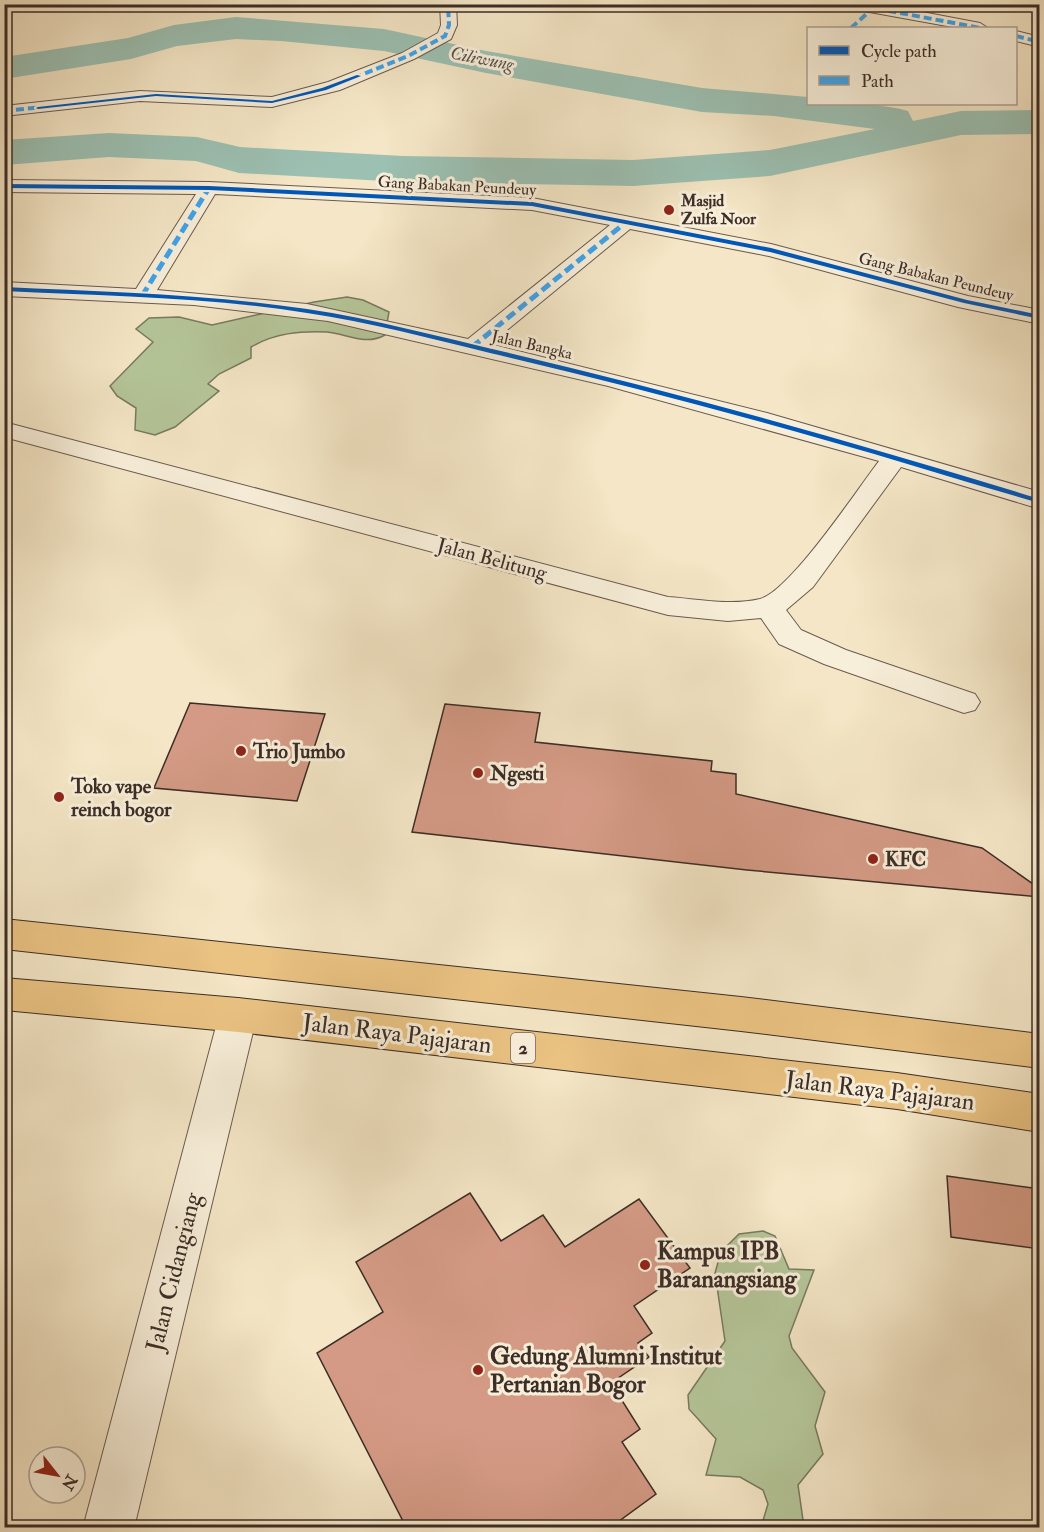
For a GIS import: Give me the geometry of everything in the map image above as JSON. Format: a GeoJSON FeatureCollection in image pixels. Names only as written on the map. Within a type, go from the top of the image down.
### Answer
{"type":"FeatureCollection","features":[{"type":"Feature","properties":{"kind":"highway"},"geometry":{"type":"LineString","coordinates":[[4,934],[741,1014],[1040,1051]]}},
{"type":"Feature","properties":{"kind":"highway","name":"Jalan Raya Pajajaran"},"geometry":{"type":"LineString","coordinates":[[4,994],[238,1015],[897,1091],[1040,1113]]}},
{"type":"Feature","properties":{"kind":"street"},"geometry":{"type":"LineString","coordinates":[[4,111],[148,95],[272,102],[334,86],[408,56],[447,33],[448,4]]}},
{"type":"Feature","properties":{"kind":"street"},"geometry":{"type":"LineString","coordinates":[[853,4],[969,27]]}},
{"type":"Feature","properties":{"kind":"street"},"geometry":{"type":"LineString","coordinates":[[852,27],[873,8]]}},
{"type":"Feature","properties":{"kind":"street"},"geometry":{"type":"LineString","coordinates":[[1017,36],[1040,42]]}},
{"type":"Feature","properties":{"kind":"street","name":"Gang Babakan Peundeuy"},"geometry":{"type":"LineString","coordinates":[[4,186],[208,188],[532,204],[771,250],[966,302],[1040,317]]}},
{"type":"Feature","properties":{"kind":"street"},"geometry":{"type":"LineString","coordinates":[[142,296],[208,188]]}},
{"type":"Feature","properties":{"kind":"street","name":"Jalan Bangka"},"geometry":{"type":"LineString","coordinates":[[472,347],[625,223]]}},
{"type":"Feature","properties":{"kind":"street","name":"Jalan Bangka"},"geometry":{"type":"LineString","coordinates":[[8,292],[142,296],[241,303],[309,311],[633,385],[895,457],[1040,501]]}},
{"type":"Feature","properties":{"kind":"street","name":"Jalan Belitung"},"geometry":{"type":"LineString","coordinates":[[4,429],[668,606],[728,611],[769,608]]}},
{"type":"Feature","properties":{"kind":"street"},"geometry":{"type":"LineString","coordinates":[[895,457],[803,581],[769,608],[790,637],[835,657],[964,702]]}},
{"type":"Feature","properties":{"kind":"street","name":"Jalan Cidangiang"},"geometry":{"type":"LineString","coordinates":[[108,1527],[238,1015]]}},
{"type":"Feature","properties":{"kind":"green space"},"geometry":{"type":"Polygon","coordinates":[[[347,297],[363,300],[389,312],[385,335],[364,339],[327,332],[307,332],[278,336],[260,342],[251,347],[251,358],[219,374],[208,384],[219,391],[175,427],[155,435],[135,430],[136,408],[117,396],[110,386],[153,342],[136,329],[149,318],[179,317],[212,325],[314,302],[347,297]]]}},
{"type":"Feature","properties":{"kind":"green space"},"geometry":{"type":"Polygon","coordinates":[[[763,1231],[775,1236],[789,1269],[814,1270],[789,1336],[792,1348],[825,1392],[815,1426],[823,1454],[798,1485],[804,1527],[761,1527],[768,1504],[763,1490],[740,1477],[706,1475],[716,1439],[689,1409],[688,1395],[725,1341],[715,1273],[721,1252],[739,1234],[763,1231]]]}},
{"type":"Feature","properties":{"kind":"building","name":"Trio Jumbo"},"geometry":{"type":"Polygon","coordinates":[[[190,703],[325,714],[297,801],[154,788],[190,703]]]}},
{"type":"Feature","properties":{"kind":"building"},"geometry":{"type":"Polygon","coordinates":[[[445,704],[540,713],[535,742],[712,761],[711,771],[736,774],[736,794],[982,848],[1040,889],[1040,897],[747,870],[412,832],[445,704]]]}},
{"type":"Feature","properties":{"kind":"building"},"geometry":{"type":"Polygon","coordinates":[[[947,1176],[1040,1189],[1040,1249],[951,1237],[947,1176]]]}},
{"type":"Feature","properties":{"kind":"building","name":"Gedung Alumni Institut Pertanian Bogor"},"geometry":{"type":"Polygon","coordinates":[[[470,1193],[501,1241],[543,1215],[565,1247],[639,1199],[690,1268],[634,1306],[652,1333],[638,1343],[649,1357],[611,1383],[640,1429],[622,1442],[656,1494],[611,1527],[406,1527],[317,1353],[383,1312],[356,1262],[470,1193]]]}},
{"type":"Feature","properties":{"kind":"waterway","name":"Ciliwung"},"geometry":{"type":"LineString","coordinates":[[4,68],[131,48],[174,36],[236,28],[281,30],[384,40],[486,62],[702,100],[774,104],[894,119]]}},
{"type":"Feature","properties":{"kind":"waterway","name":"Ciliwung"},"geometry":{"type":"LineString","coordinates":[[4,153],[109,145],[197,149],[239,160],[403,169],[633,173],[770,163],[961,123],[1040,122]]}},
{"type":"Feature","properties":{"kind":"marked path"},"geometry":{"type":"LineString","coordinates":[[354,78],[408,56],[445,36],[449,25],[448,4]]}},
{"type":"Feature","properties":{"kind":"marked path"},"geometry":{"type":"LineString","coordinates":[[853,4],[975,27]]}},
{"type":"Feature","properties":{"kind":"marked path"},"geometry":{"type":"LineString","coordinates":[[852,27],[873,8]]}},
{"type":"Feature","properties":{"kind":"marked path"},"geometry":{"type":"LineString","coordinates":[[1017,36],[1040,42]]}},
{"type":"Feature","properties":{"kind":"marked path"},"geometry":{"type":"LineString","coordinates":[[4,111],[43,107]]}},
{"type":"Feature","properties":{"kind":"marked path"},"geometry":{"type":"LineString","coordinates":[[142,296],[209,188]]}},
{"type":"Feature","properties":{"kind":"marked path"},"geometry":{"type":"LineString","coordinates":[[472,347],[625,223]]}},
{"type":"Feature","properties":{"kind":"cycle path"},"geometry":{"type":"LineString","coordinates":[[38,108],[156,95],[272,102],[324,89],[359,76]]}},
{"type":"Feature","properties":{"kind":"cycle path"},"geometry":{"type":"LineString","coordinates":[[4,186],[209,188],[532,204],[771,250],[966,302],[1040,317]]}},
{"type":"Feature","properties":{"kind":"cycle path"},"geometry":{"type":"LineString","coordinates":[[4,289],[232,302],[307,311],[349,319],[688,400],[1040,501]]}},
{"type":"Feature","properties":{"kind":"place","name":"Masjid Zulfa Noor"},"geometry":{"type":"Point","coordinates":[669,210]}},
{"type":"Feature","properties":{"kind":"place","name":"Trio Jumbo"},"geometry":{"type":"Point","coordinates":[241,751]}},
{"type":"Feature","properties":{"kind":"place","name":"Ngesti"},"geometry":{"type":"Point","coordinates":[478,773]}},
{"type":"Feature","properties":{"kind":"place","name":"Toko vape reinch bogor"},"geometry":{"type":"Point","coordinates":[59,797]}},
{"type":"Feature","properties":{"kind":"place","name":"KFC"},"geometry":{"type":"Point","coordinates":[873,859]}},
{"type":"Feature","properties":{"kind":"place","name":"Kampus IPB Baranangsiang"},"geometry":{"type":"Point","coordinates":[645,1265]}},
{"type":"Feature","properties":{"kind":"place","name":"Gedung Alumni Institut Pertanian Bogor"},"geometry":{"type":"Point","coordinates":[478,1370]}}]}
